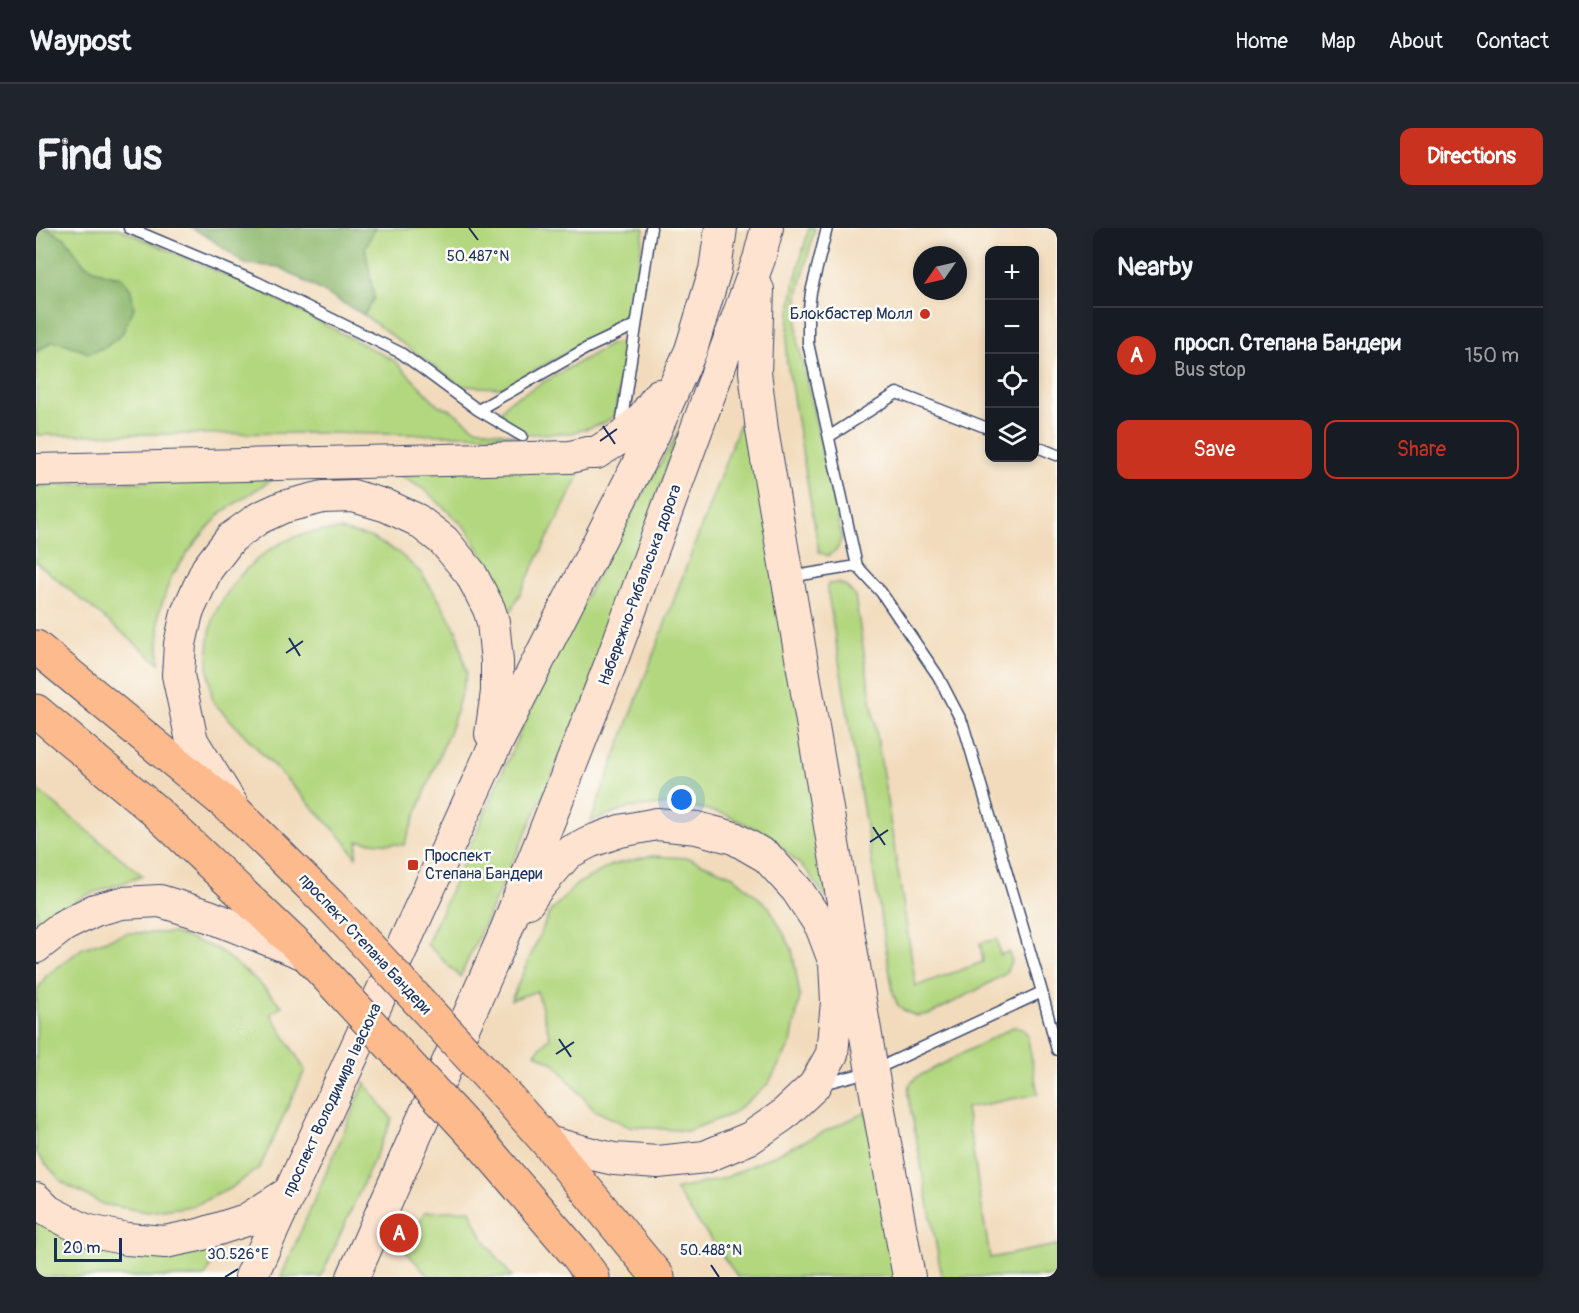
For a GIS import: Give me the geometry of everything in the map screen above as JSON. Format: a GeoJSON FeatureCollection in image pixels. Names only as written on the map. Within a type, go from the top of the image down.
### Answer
{"type":"FeatureCollection","features":[{"type":"Feature","properties":{"kind":"main road"},"geometry":{"type":"LineString","coordinates":[[488,760],[654,433],[691,350],[715,270],[720,228]]}},
{"type":"Feature","properties":{"kind":"main road","name":"Набережно-Рибальська дорога"},"geometry":{"type":"LineString","coordinates":[[503,938],[612,660],[759,260],[767,228]]}},
{"type":"Feature","properties":{"kind":"main road"},"geometry":{"type":"LineString","coordinates":[[759,260],[755,372],[762,430],[909,1277]]}},
{"type":"Feature","properties":{"kind":"main road"},"geometry":{"type":"LineString","coordinates":[[36,470],[570,457],[596,453],[622,437],[644,416],[691,350]]}},
{"type":"Feature","properties":{"kind":"main road"},"geometry":{"type":"LineString","coordinates":[[237,813],[192,741],[178,675],[180,644],[187,613],[207,568],[231,538],[260,518],[283,507],[323,497],[352,496],[387,506],[417,520],[444,541],[471,574],[489,609],[497,661],[497,692],[488,760]]}},
{"type":"Feature","properties":{"kind":"main road","name":"проспект Степана Бандери"},"geometry":{"type":"LineString","coordinates":[[36,647],[237,813],[331,906],[510,1100],[658,1277]]}},
{"type":"Feature","properties":{"kind":"main road"},"geometry":{"type":"LineString","coordinates":[[36,711],[154,810],[308,956],[481,1143],[593,1277]]}},
{"type":"Feature","properties":{"kind":"main road","name":"проспект Володимира Івасюка"},"geometry":{"type":"LineString","coordinates":[[251,1277],[488,760]]}},
{"type":"Feature","properties":{"kind":"main road"},"geometry":{"type":"LineString","coordinates":[[353,1277],[503,938],[536,890],[568,853],[589,842],[620,831],[657,824],[697,828],[734,838],[767,858],[797,890],[821,926],[835,963],[837,1002],[832,1054],[814,1086],[782,1116],[750,1138],[705,1157],[658,1162],[614,1159],[547,1142]]}},
{"type":"Feature","properties":{"kind":"main road"},"geometry":{"type":"LineString","coordinates":[[36,947],[63,926],[95,910],[122,903],[160,901],[209,916],[308,956]]}},
{"type":"Feature","properties":{"kind":"main road"},"geometry":{"type":"LineString","coordinates":[[36,1199],[48,1211],[86,1230],[127,1239],[165,1242],[199,1235],[246,1220],[290,1192]]}},
{"type":"Feature","properties":{"kind":"lane"},"geometry":{"type":"LineString","coordinates":[[129,228],[257,282],[401,353],[478,410],[522,436]]}},
{"type":"Feature","properties":{"kind":"lane"},"geometry":{"type":"LineString","coordinates":[[622,437],[622,419],[651,228]]}},
{"type":"Feature","properties":{"kind":"lane"},"geometry":{"type":"LineString","coordinates":[[827,228],[811,292],[808,343],[857,566],[881,592],[938,676],[963,724],[1057,1050]]}},
{"type":"Feature","properties":{"kind":"lane"},"geometry":{"type":"LineString","coordinates":[[478,410],[587,348],[636,325]]}},
{"type":"Feature","properties":{"kind":"lane"},"geometry":{"type":"LineString","coordinates":[[830,436],[897,393],[985,427]]}},
{"type":"Feature","properties":{"kind":"lane"},"geometry":{"type":"LineString","coordinates":[[1039,448],[1057,455]]}},
{"type":"Feature","properties":{"kind":"lane"},"geometry":{"type":"LineString","coordinates":[[787,577],[857,566]]}},
{"type":"Feature","properties":{"kind":"lane"},"geometry":{"type":"LineString","coordinates":[[814,1086],[872,1071],[1042,992]]}},
{"type":"Feature","properties":{"kind":"green space"},"geometry":{"type":"Polygon","coordinates":[[[36,228],[118,228],[257,289],[395,361],[438,405],[451,410],[475,428],[522,436],[320,433],[36,435],[36,228]]]}},
{"type":"Feature","properties":{"kind":"green space"},"geometry":{"type":"Polygon","coordinates":[[[36,228],[46,228],[65,238],[84,264],[105,274],[121,277],[131,290],[134,308],[122,334],[106,347],[88,353],[53,341],[36,352],[36,228]]]}},
{"type":"Feature","properties":{"kind":"green space"},"geometry":{"type":"Polygon","coordinates":[[[192,228],[375,228],[365,248],[374,298],[364,315],[280,267],[245,264],[192,228]]]}},
{"type":"Feature","properties":{"kind":"green space"},"geometry":{"type":"Polygon","coordinates":[[[375,228],[644,228],[632,309],[615,324],[502,388],[461,386],[364,315],[374,298],[365,248],[375,228]]]}},
{"type":"Feature","properties":{"kind":"green space"},"geometry":{"type":"Polygon","coordinates":[[[809,228],[815,228],[798,294],[798,343],[842,538],[837,549],[828,556],[819,552],[786,355],[795,281],[809,228]]]}},
{"type":"Feature","properties":{"kind":"green space"},"geometry":{"type":"Polygon","coordinates":[[[627,342],[615,415],[604,423],[572,433],[526,434],[503,420],[501,412],[508,402],[611,344],[627,342]]]}},
{"type":"Feature","properties":{"kind":"green space"},"geometry":{"type":"Polygon","coordinates":[[[748,402],[840,917],[807,871],[767,834],[724,814],[678,803],[628,808],[591,821],[748,402]]]}},
{"type":"Feature","properties":{"kind":"green space"},"geometry":{"type":"Polygon","coordinates":[[[679,431],[588,697],[460,977],[427,944],[543,680],[605,560],[679,431]]]}},
{"type":"Feature","properties":{"kind":"green space"},"geometry":{"type":"Polygon","coordinates":[[[584,466],[510,613],[490,569],[467,529],[425,490],[392,471],[584,466]]]}},
{"type":"Feature","properties":{"kind":"green space"},"geometry":{"type":"Polygon","coordinates":[[[277,476],[222,512],[194,544],[171,577],[159,612],[159,663],[36,562],[36,486],[277,476]]]}},
{"type":"Feature","properties":{"kind":"green space"},"geometry":{"type":"Polygon","coordinates":[[[341,530],[370,537],[398,552],[421,573],[457,632],[467,673],[453,722],[404,845],[358,841],[356,857],[343,839],[213,702],[208,661],[210,630],[215,613],[228,591],[247,568],[270,550],[295,537],[313,532],[341,530]]]}},
{"type":"Feature","properties":{"kind":"green space"},"geometry":{"type":"Polygon","coordinates":[[[838,583],[846,586],[855,596],[916,986],[983,962],[980,943],[997,939],[1000,955],[1008,952],[1012,960],[1005,974],[930,1014],[916,1016],[905,1011],[897,1004],[893,992],[827,587],[828,584],[838,583]]]}},
{"type":"Feature","properties":{"kind":"green space"},"geometry":{"type":"Polygon","coordinates":[[[36,789],[143,876],[84,896],[36,926],[36,789]]]}},
{"type":"Feature","properties":{"kind":"green space"},"geometry":{"type":"Polygon","coordinates":[[[650,856],[689,858],[733,876],[769,907],[792,949],[800,996],[791,1043],[768,1084],[732,1114],[687,1131],[630,1126],[632,1128],[594,1110],[555,1064],[535,1053],[550,1037],[537,991],[511,1000],[550,912],[577,884],[612,865],[650,856]]]}},
{"type":"Feature","properties":{"kind":"green space"},"geometry":{"type":"Polygon","coordinates":[[[127,933],[174,933],[217,949],[254,978],[282,1006],[271,1014],[305,1070],[260,1167],[231,1188],[193,1206],[147,1212],[102,1204],[62,1182],[36,1153],[36,992],[46,976],[83,948],[127,933]]]}},
{"type":"Feature","properties":{"kind":"green space"},"geometry":{"type":"Polygon","coordinates":[[[1013,1027],[1022,1028],[1027,1034],[1038,1094],[966,1108],[990,1258],[1057,1245],[1057,1277],[942,1277],[908,1094],[909,1085],[917,1077],[1013,1027]]]}},
{"type":"Feature","properties":{"kind":"green space"},"geometry":{"type":"Polygon","coordinates":[[[365,1083],[392,1119],[321,1277],[281,1277],[365,1083]]]}},
{"type":"Feature","properties":{"kind":"green space"},"geometry":{"type":"Polygon","coordinates":[[[866,1112],[898,1277],[738,1277],[675,1190],[725,1178],[866,1112]]]}},
{"type":"Feature","properties":{"kind":"green space"},"geometry":{"type":"Polygon","coordinates":[[[470,1210],[482,1237],[512,1277],[430,1277],[404,1250],[425,1212],[470,1210]]]}},
{"type":"Feature","properties":{"kind":"green space"},"geometry":{"type":"Polygon","coordinates":[[[36,1214],[224,1238],[205,1277],[36,1277],[36,1214]]]}},
{"type":"Feature","properties":{"kind":"place","name":"Блокбастер Молл"},"geometry":{"type":"Point","coordinates":[925,314]}},
{"type":"Feature","properties":{"kind":"place","name":"Проспект Степана Бандери"},"geometry":{"type":"Point","coordinates":[413,865]}},
{"type":"Feature","properties":{"kind":"place","name":"просп. Степана Бандери"},"geometry":{"type":"Point","coordinates":[399,1233]}}]}
